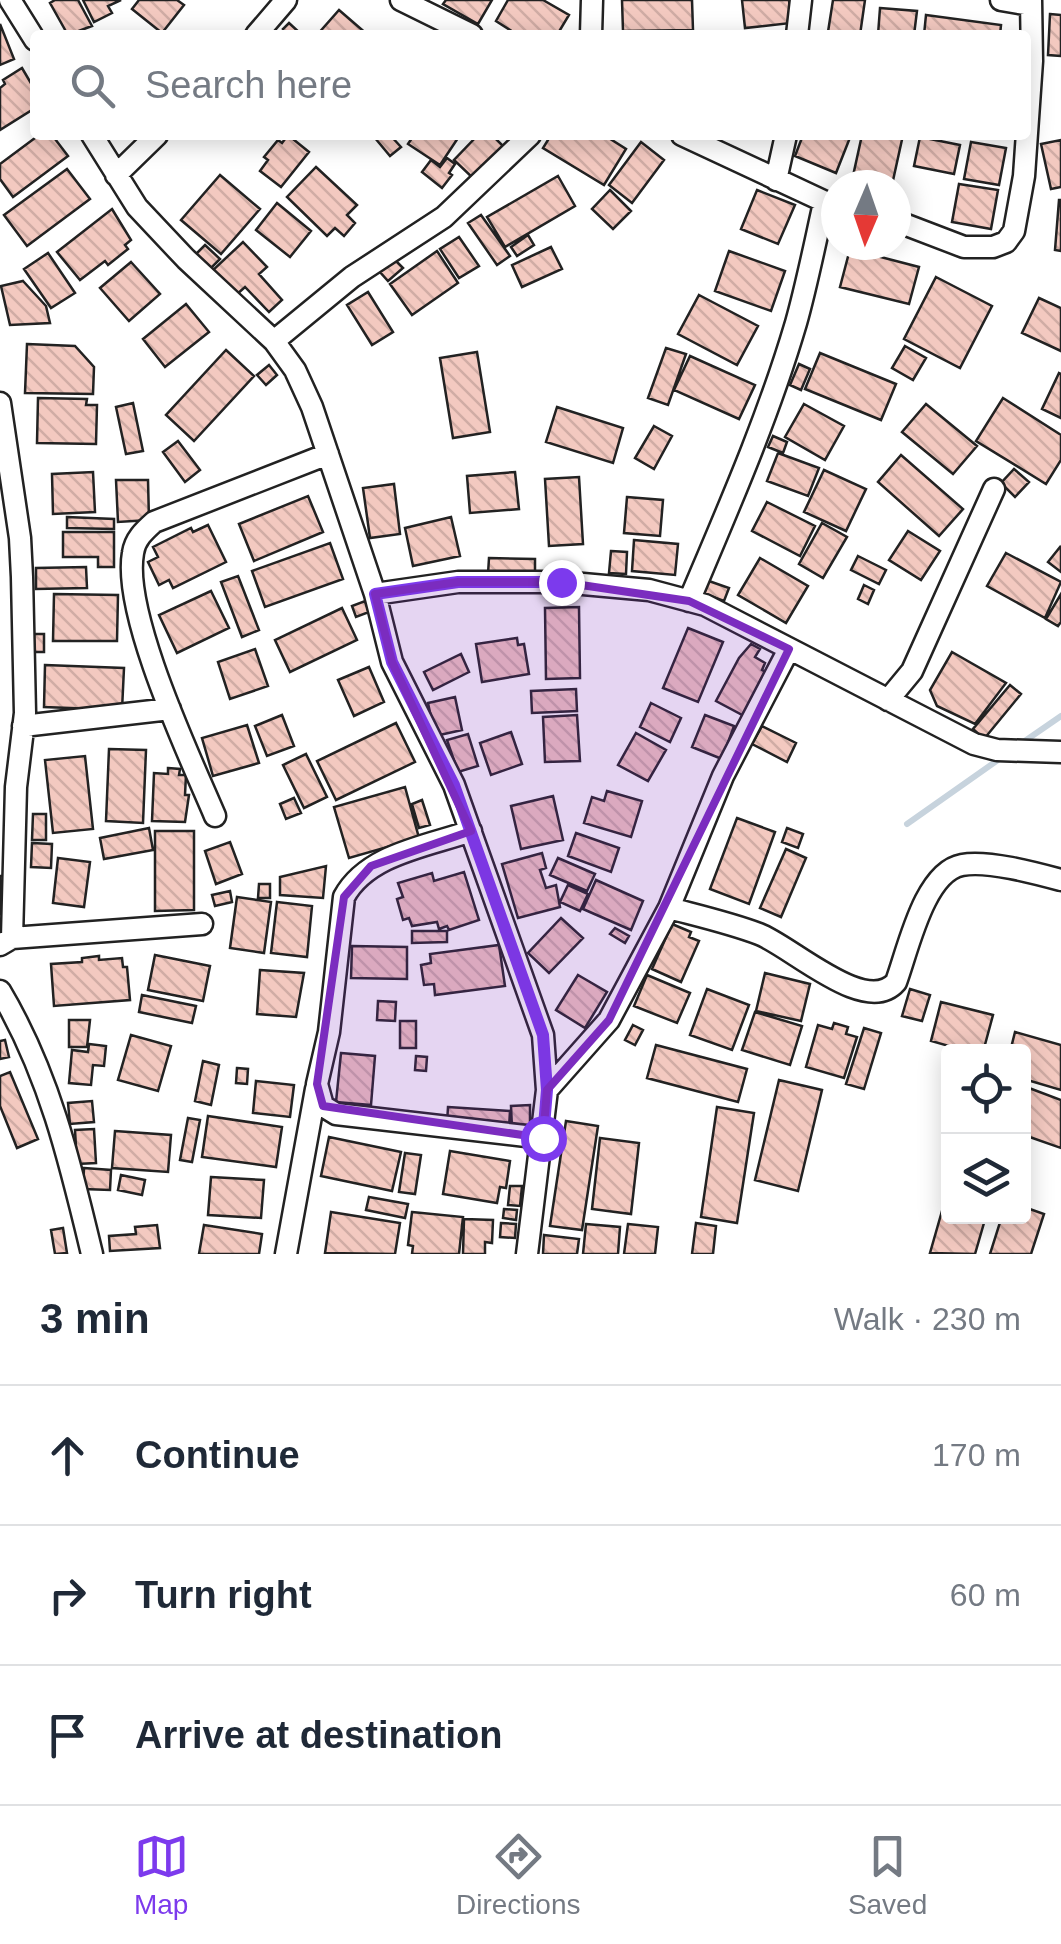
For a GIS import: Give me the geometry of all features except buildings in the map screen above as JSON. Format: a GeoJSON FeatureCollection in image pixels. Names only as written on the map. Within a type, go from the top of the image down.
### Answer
{"type":"FeatureCollection","features":[{"type":"Feature","properties":{"kind":"street"},"geometry":{"type":"LineString","coordinates":[[10,0],[30,32]]}},
{"type":"Feature","properties":{"kind":"street"},"geometry":{"type":"LineString","coordinates":[[260,30],[286,0]]}},
{"type":"Feature","properties":{"kind":"street"},"geometry":{"type":"LineString","coordinates":[[400,0],[462,30]]}},
{"type":"Feature","properties":{"kind":"street"},"geometry":{"type":"LineString","coordinates":[[590,30],[592,0]]}},
{"type":"Feature","properties":{"kind":"street"},"geometry":{"type":"LineString","coordinates":[[798,30],[800,0]]}},
{"type":"Feature","properties":{"kind":"street"},"geometry":{"type":"LineString","coordinates":[[1001,0],[1031,3],[1031,75]]}},
{"type":"Feature","properties":{"kind":"street"},"geometry":{"type":"LineString","coordinates":[[95,140],[137,207],[274,341],[295,370],[328,454],[375,594],[392,662],[454,785],[543,1035],[547,1090],[527,1254]]}},
{"type":"Feature","properties":{"kind":"street"},"geometry":{"type":"LineString","coordinates":[[116,176],[153,140]]}},
{"type":"Feature","properties":{"kind":"street"},"geometry":{"type":"LineString","coordinates":[[274,341],[352,276],[444,217],[525,140]]}},
{"type":"Feature","properties":{"kind":"street"},"geometry":{"type":"LineString","coordinates":[[692,140],[821,201]]}},
{"type":"Feature","properties":{"kind":"street"},"geometry":{"type":"LineString","coordinates":[[776,180],[785,140]]}},
{"type":"Feature","properties":{"kind":"street"},"geometry":{"type":"LineString","coordinates":[[911,227],[964,246],[994,247],[1006,242],[1014,231],[1027,140]]}},
{"type":"Feature","properties":{"kind":"street"},"geometry":{"type":"LineString","coordinates":[[689,601],[750,457],[821,236]]}},
{"type":"Feature","properties":{"kind":"street"},"geometry":{"type":"LineString","coordinates":[[0,402],[20,538],[23,726],[6,941],[202,924]]}},
{"type":"Feature","properties":{"kind":"street"},"geometry":{"type":"LineString","coordinates":[[215,816],[170,709],[140,622],[133,550],[140,534],[154,522],[328,454]]}},
{"type":"Feature","properties":{"kind":"street"},"geometry":{"type":"LineString","coordinates":[[888,700],[912,671],[994,489]]}},
{"type":"Feature","properties":{"kind":"street"},"geometry":{"type":"LineString","coordinates":[[375,594],[458,582],[561,582],[649,590],[705,605],[974,744],[997,750],[1061,752]]}},
{"type":"Feature","properties":{"kind":"street"},"geometry":{"type":"LineString","coordinates":[[547,1090],[609,1020],[669,908],[723,776],[790,649]]}},
{"type":"Feature","properties":{"kind":"street"},"geometry":{"type":"LineString","coordinates":[[23,726],[170,709]]}},
{"type":"Feature","properties":{"kind":"street"},"geometry":{"type":"LineString","coordinates":[[286,1254],[329,1032],[344,896],[352,882],[372,866],[470,831]]}},
{"type":"Feature","properties":{"kind":"street"},"geometry":{"type":"LineString","coordinates":[[669,908],[762,935],[840,982],[880,993],[890,990],[896,982],[928,894],[942,875],[960,865],[986,866],[1061,880]]}},
{"type":"Feature","properties":{"kind":"street"},"geometry":{"type":"LineString","coordinates":[[3,1007],[45,1079],[92,1254]]}},
{"type":"Feature","properties":{"kind":"street"},"geometry":{"type":"LineString","coordinates":[[317,1084],[324,1106],[336,1114],[543,1138]]}},
{"type":"Feature","properties":{"kind":"highlighted area"},"geometry":{"type":"Polygon","coordinates":[[[458,582],[561,582],[689,601],[789,649],[609,1020],[547,1090],[543,1138],[323,1106],[317,1084],[344,897],[371,866],[471,831],[392,662],[375,594],[458,582]]]}},
{"type":"Feature","properties":{"kind":"waterway"},"geometry":{"type":"LineString","coordinates":[[1019,745],[1061,716]]}},
{"type":"Feature","properties":{"kind":"waterway"},"geometry":{"type":"LineString","coordinates":[[907,824],[1005,755]]}},
{"type":"Feature","properties":{"kind":"route"},"geometry":{"type":"LineString","coordinates":[[543,1138],[547,1090],[543,1035],[454,785],[392,662],[375,594],[458,582],[561,582]]}}]}
